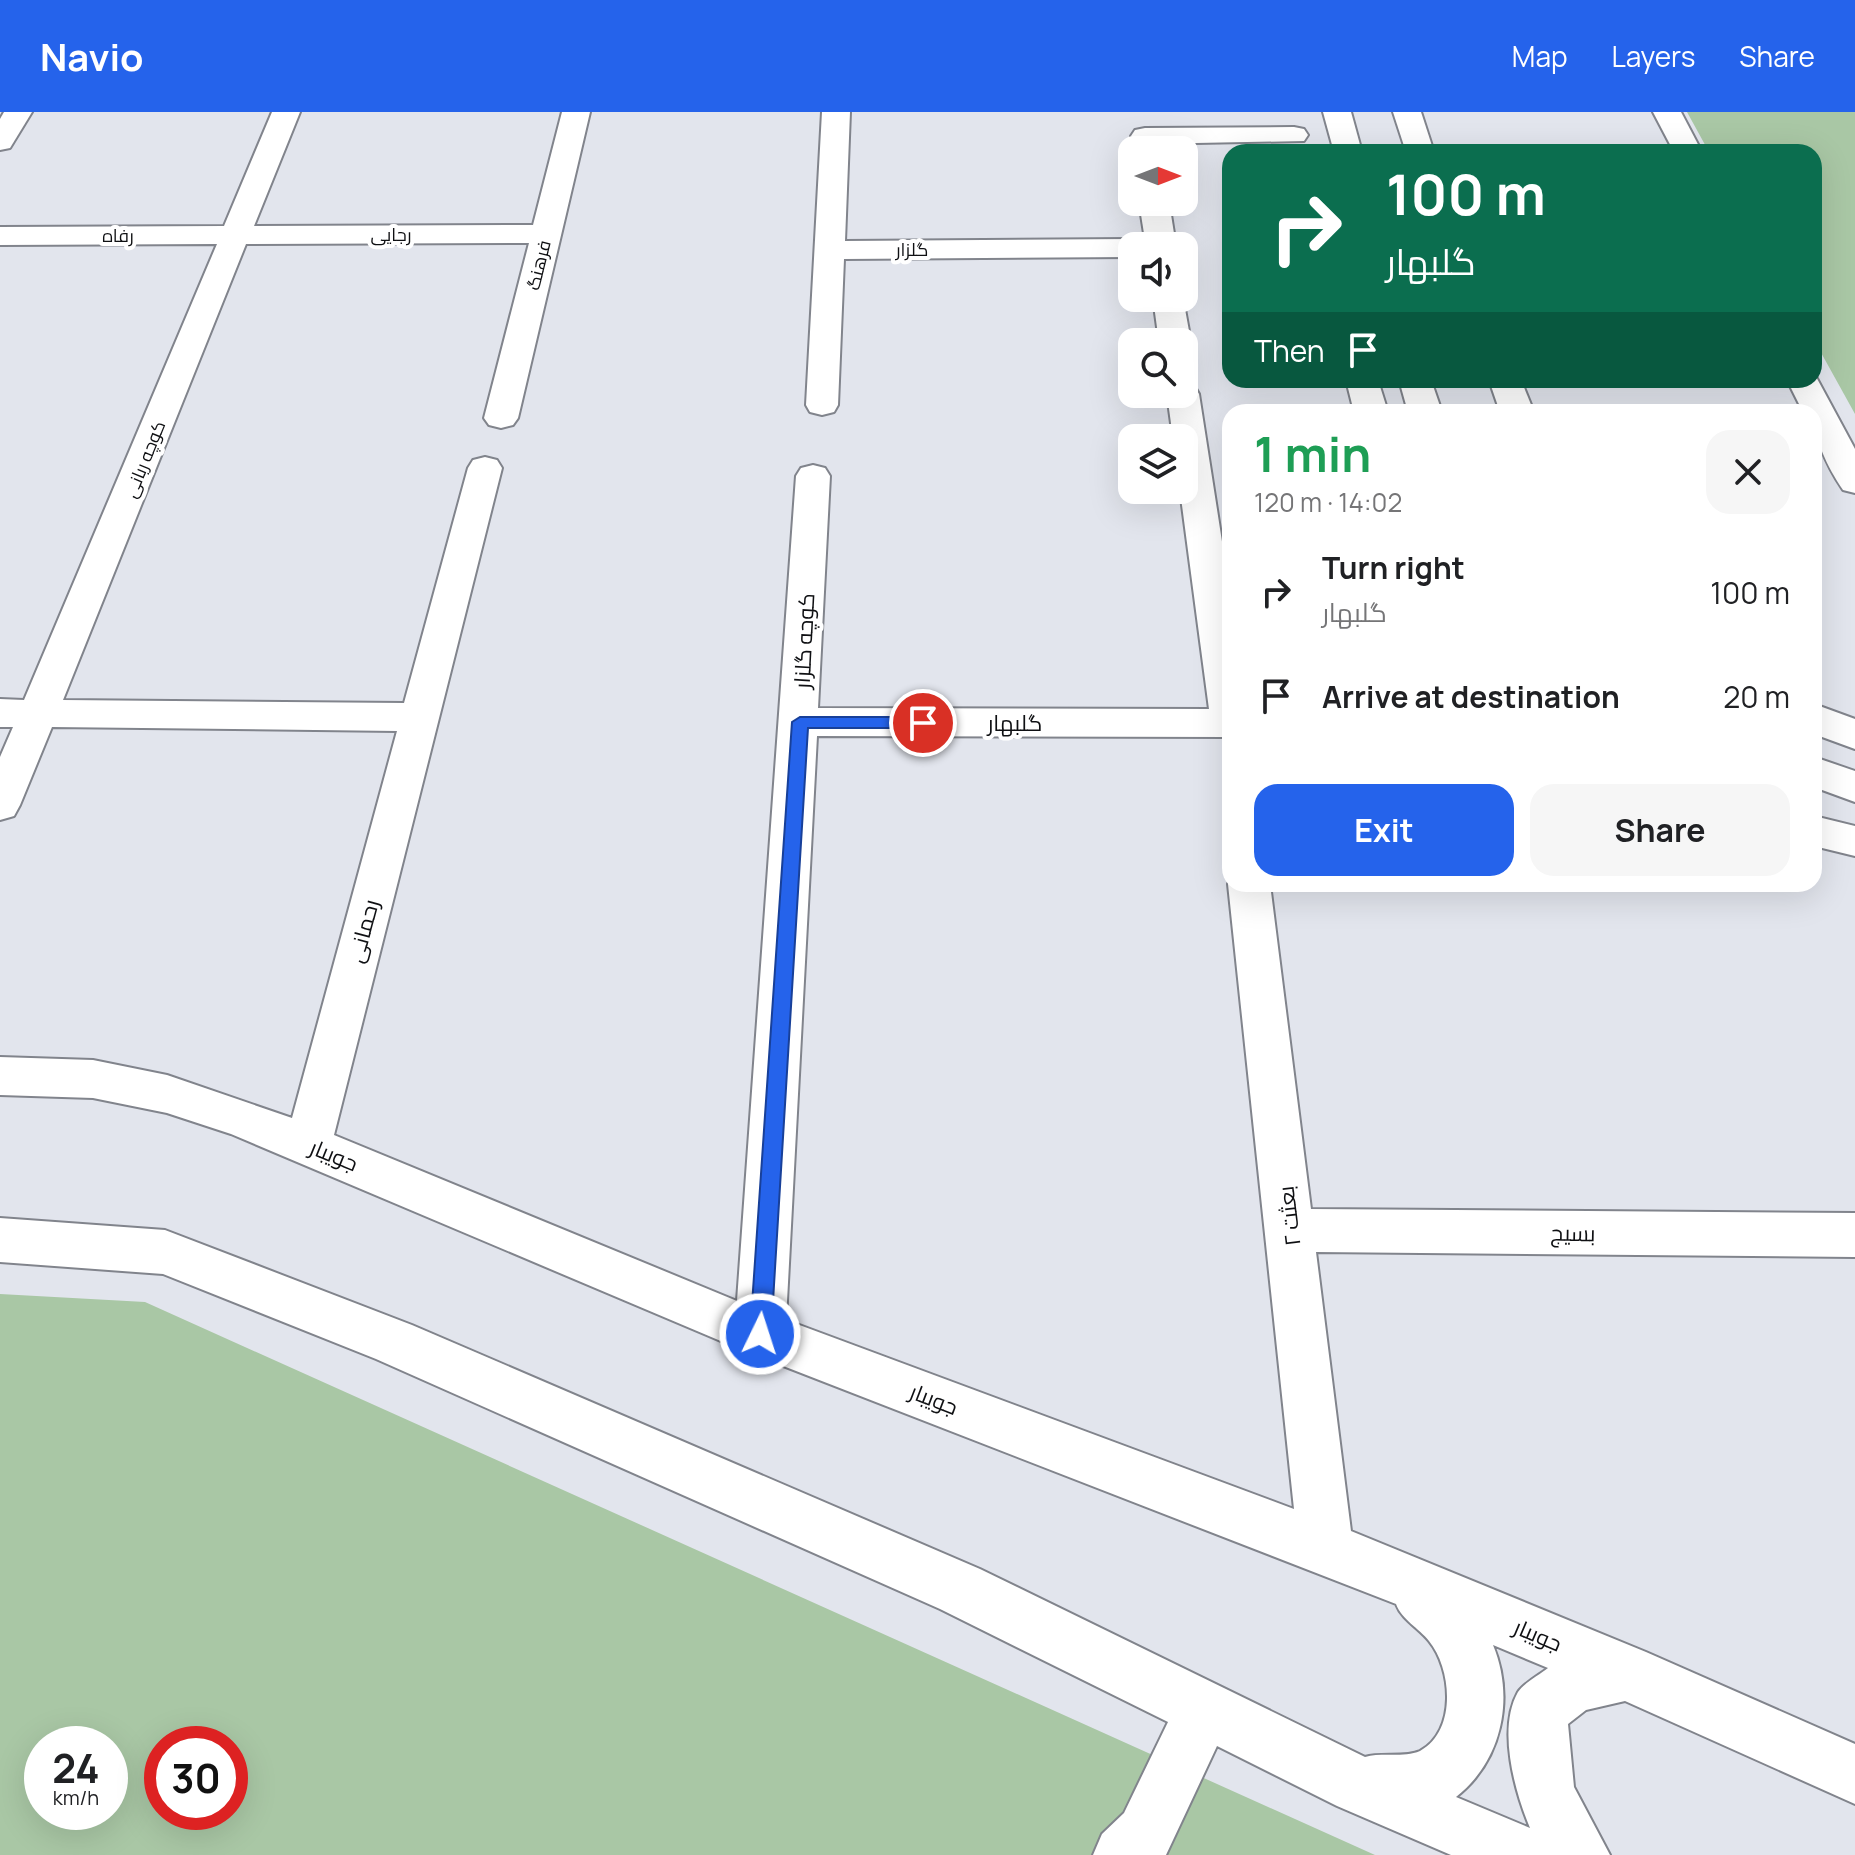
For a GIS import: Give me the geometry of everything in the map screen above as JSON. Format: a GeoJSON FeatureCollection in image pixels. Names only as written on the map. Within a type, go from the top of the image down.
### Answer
{"type":"FeatureCollection","features":[{"type":"Feature","properties":{"kind":"street"},"geometry":{"type":"LineString","coordinates":[[0,142],[18,112]]}},
{"type":"Feature","properties":{"kind":"street","name":"کوچه ربانی"},"geometry":{"type":"LineString","coordinates":[[0,805],[286,112]]}},
{"type":"Feature","properties":{"kind":"street","name":"فرهنگ"},"geometry":{"type":"LineString","coordinates":[[501,418],[576,112]]}},
{"type":"Feature","properties":{"kind":"street"},"geometry":{"type":"LineString","coordinates":[[822,405],[836,112]]}},
{"type":"Feature","properties":{"kind":"street"},"geometry":{"type":"LineString","coordinates":[[1337,112],[1346,144]]}},
{"type":"Feature","properties":{"kind":"street"},"geometry":{"type":"LineString","coordinates":[[1407,112],[1417,144]]}},
{"type":"Feature","properties":{"kind":"street"},"geometry":{"type":"LineString","coordinates":[[1667,112],[1684,144]]}},
{"type":"Feature","properties":{"kind":"street"},"geometry":{"type":"LineString","coordinates":[[1145,133],[1294,125]]}},
{"type":"Feature","properties":{"kind":"street","name":"رجایی"},"geometry":{"type":"LineString","coordinates":[[237,235],[546,234]]}},
{"type":"Feature","properties":{"kind":"street","name":"رفاه"},"geometry":{"type":"LineString","coordinates":[[0,236],[237,235]]}},
{"type":"Feature","properties":{"kind":"street","name":"گلزار"},"geometry":{"type":"LineString","coordinates":[[831,250],[1118,248]]}},
{"type":"Feature","properties":{"kind":"street"},"geometry":{"type":"LineString","coordinates":[[1185,408],[1222,666]]}},
{"type":"Feature","properties":{"kind":"street"},"geometry":{"type":"LineString","coordinates":[[1822,417],[1855,482]]}},
{"type":"Feature","properties":{"kind":"street","name":"رحمانی"},"geometry":{"type":"LineString","coordinates":[[308,1144],[485,468]]}},
{"type":"Feature","properties":{"kind":"street","name":"کوچه گلزار"},"geometry":{"type":"LineString","coordinates":[[760,1334],[813,476]]}},
{"type":"Feature","properties":{"kind":"street"},"geometry":{"type":"LineString","coordinates":[[0,713],[418,717]]}},
{"type":"Feature","properties":{"kind":"street"},"geometry":{"type":"LineString","coordinates":[[1822,721],[1855,735]]}},
{"type":"Feature","properties":{"kind":"street","name":"گلبهار"},"geometry":{"type":"LineString","coordinates":[[800,722],[1222,722]]}},
{"type":"Feature","properties":{"kind":"street"},"geometry":{"type":"LineString","coordinates":[[1822,775],[1855,787]]}},
{"type":"Feature","properties":{"kind":"street"},"geometry":{"type":"LineString","coordinates":[[1822,833],[1855,841]]}},
{"type":"Feature","properties":{"kind":"street","name":"بعثت ۲"},"geometry":{"type":"LineString","coordinates":[[1250,892],[1326,1548]]}},
{"type":"Feature","properties":{"kind":"street","name":"جویبار"},"geometry":{"type":"LineString","coordinates":[[0,1076],[93,1079],[167,1094],[244,1119],[760,1334],[1408,1581],[1626,1672],[1855,1774]]}},
{"type":"Feature","properties":{"kind":"street","name":"بسیج"},"geometry":{"type":"LineString","coordinates":[[1290,1230],[1855,1235]]}},
{"type":"Feature","properties":{"kind":"street"},"geometry":{"type":"LineString","coordinates":[[0,1240],[165,1252],[394,1342],[960,1589],[1358,1785],[1522,1855]]}},
{"type":"Feature","properties":{"kind":"street"},"geometry":{"type":"LineString","coordinates":[[1358,1785],[1428,1781],[1454,1761],[1475,1722],[1472,1663],[1450,1622],[1408,1581]]}},
{"type":"Feature","properties":{"kind":"street"},"geometry":{"type":"LineString","coordinates":[[1580,1855],[1546,1802],[1537,1753],[1540,1710],[1572,1685],[1626,1672]]}},
{"type":"Feature","properties":{"kind":"street"},"geometry":{"type":"LineString","coordinates":[[1123,1855],[1145,1834],[1205,1709]]}},
{"type":"Feature","properties":{"kind":"green space"},"geometry":{"type":"Polygon","coordinates":[[[1687,112],[1855,112],[1855,414],[1822,354],[1822,144],[1705,144],[1687,112]]]}},
{"type":"Feature","properties":{"kind":"green space"},"geometry":{"type":"Polygon","coordinates":[[[0,1294],[145,1302],[1375,1855],[0,1855],[0,1294]]]}},
{"type":"Feature","properties":{"kind":"route"},"geometry":{"type":"LineString","coordinates":[[760,1334],[800,722],[923,723]]}}]}
